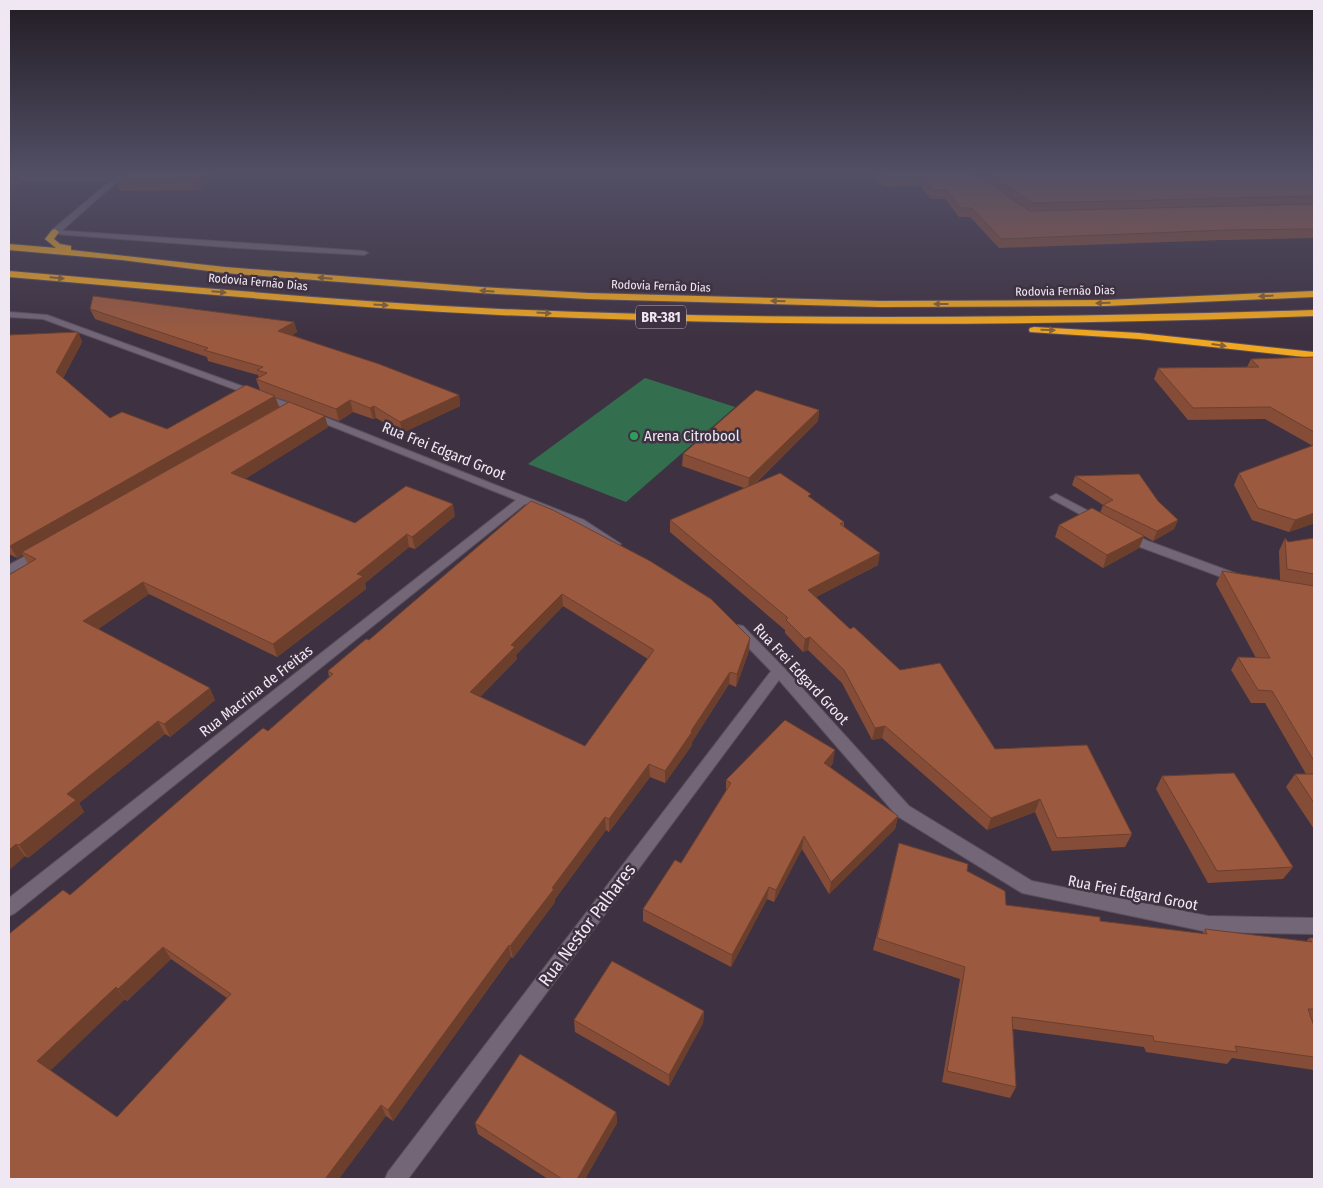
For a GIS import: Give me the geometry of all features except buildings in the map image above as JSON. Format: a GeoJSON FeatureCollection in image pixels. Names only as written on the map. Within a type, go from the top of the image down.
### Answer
{"type":"FeatureCollection","features":[{"type":"Feature","properties":{"kind":"highway"},"geometry":{"type":"LineString","coordinates":[[54,232],[49,239],[57,246],[122,257]]}},
{"type":"Feature","properties":{"kind":"highway","name":"Rodovia Fernão Dias"},"geometry":{"type":"LineString","coordinates":[[9,248],[122,257],[225,270],[481,290],[588,296],[880,304],[1106,303],[1314,294]]}},
{"type":"Feature","properties":{"kind":"highway","name":"Rodovia Fernão Dias"},"geometry":{"type":"LineString","coordinates":[[9,274],[382,305],[607,316],[825,321],[1119,319],[1314,313]]}},
{"type":"Feature","properties":{"kind":"highway"},"geometry":{"type":"LineString","coordinates":[[825,321],[875,328],[1067,330],[1171,339],[1314,355]]}},
{"type":"Feature","properties":{"kind":"street"},"geometry":{"type":"LineString","coordinates":[[54,232],[61,226]]}},
{"type":"Feature","properties":{"kind":"street"},"geometry":{"type":"LineString","coordinates":[[54,232],[238,246],[364,253]]}},
{"type":"Feature","properties":{"kind":"street","name":"Rua Frei Edgard Groot"},"geometry":{"type":"LineString","coordinates":[[9,315],[44,318],[291,407],[580,522],[628,552]]}},
{"type":"Feature","properties":{"kind":"street"},"geometry":{"type":"LineString","coordinates":[[274,417],[291,407]]}},
{"type":"Feature","properties":{"kind":"street"},"geometry":{"type":"LineString","coordinates":[[1056,497],[1144,544],[1243,580]]}},
{"type":"Feature","properties":{"kind":"street","name":"Rua Macrina de Freitas"},"geometry":{"type":"LineString","coordinates":[[9,908],[523,500]]}},
{"type":"Feature","properties":{"kind":"street"},"geometry":{"type":"LineString","coordinates":[[9,570],[52,545]]}},
{"type":"Feature","properties":{"kind":"street","name":"Rua Frei Edgard Groot"},"geometry":{"type":"LineString","coordinates":[[730,621],[779,671],[903,811],[1028,888],[1208,924],[1314,926]]}},
{"type":"Feature","properties":{"kind":"street","name":"Rua Nestor Palhares"},"geometry":{"type":"LineString","coordinates":[[395,1179],[779,671]]}},
{"type":"Feature","properties":{"kind":"green space","name":"Arena Citrobool"},"geometry":{"type":"Polygon","coordinates":[[[645,378],[735,407],[626,502],[528,464],[645,378]]]}},
{"type":"Feature","properties":{"kind":"place","name":"Arena Citrobool"},"geometry":{"type":"Point","coordinates":[634,436]}}]}
